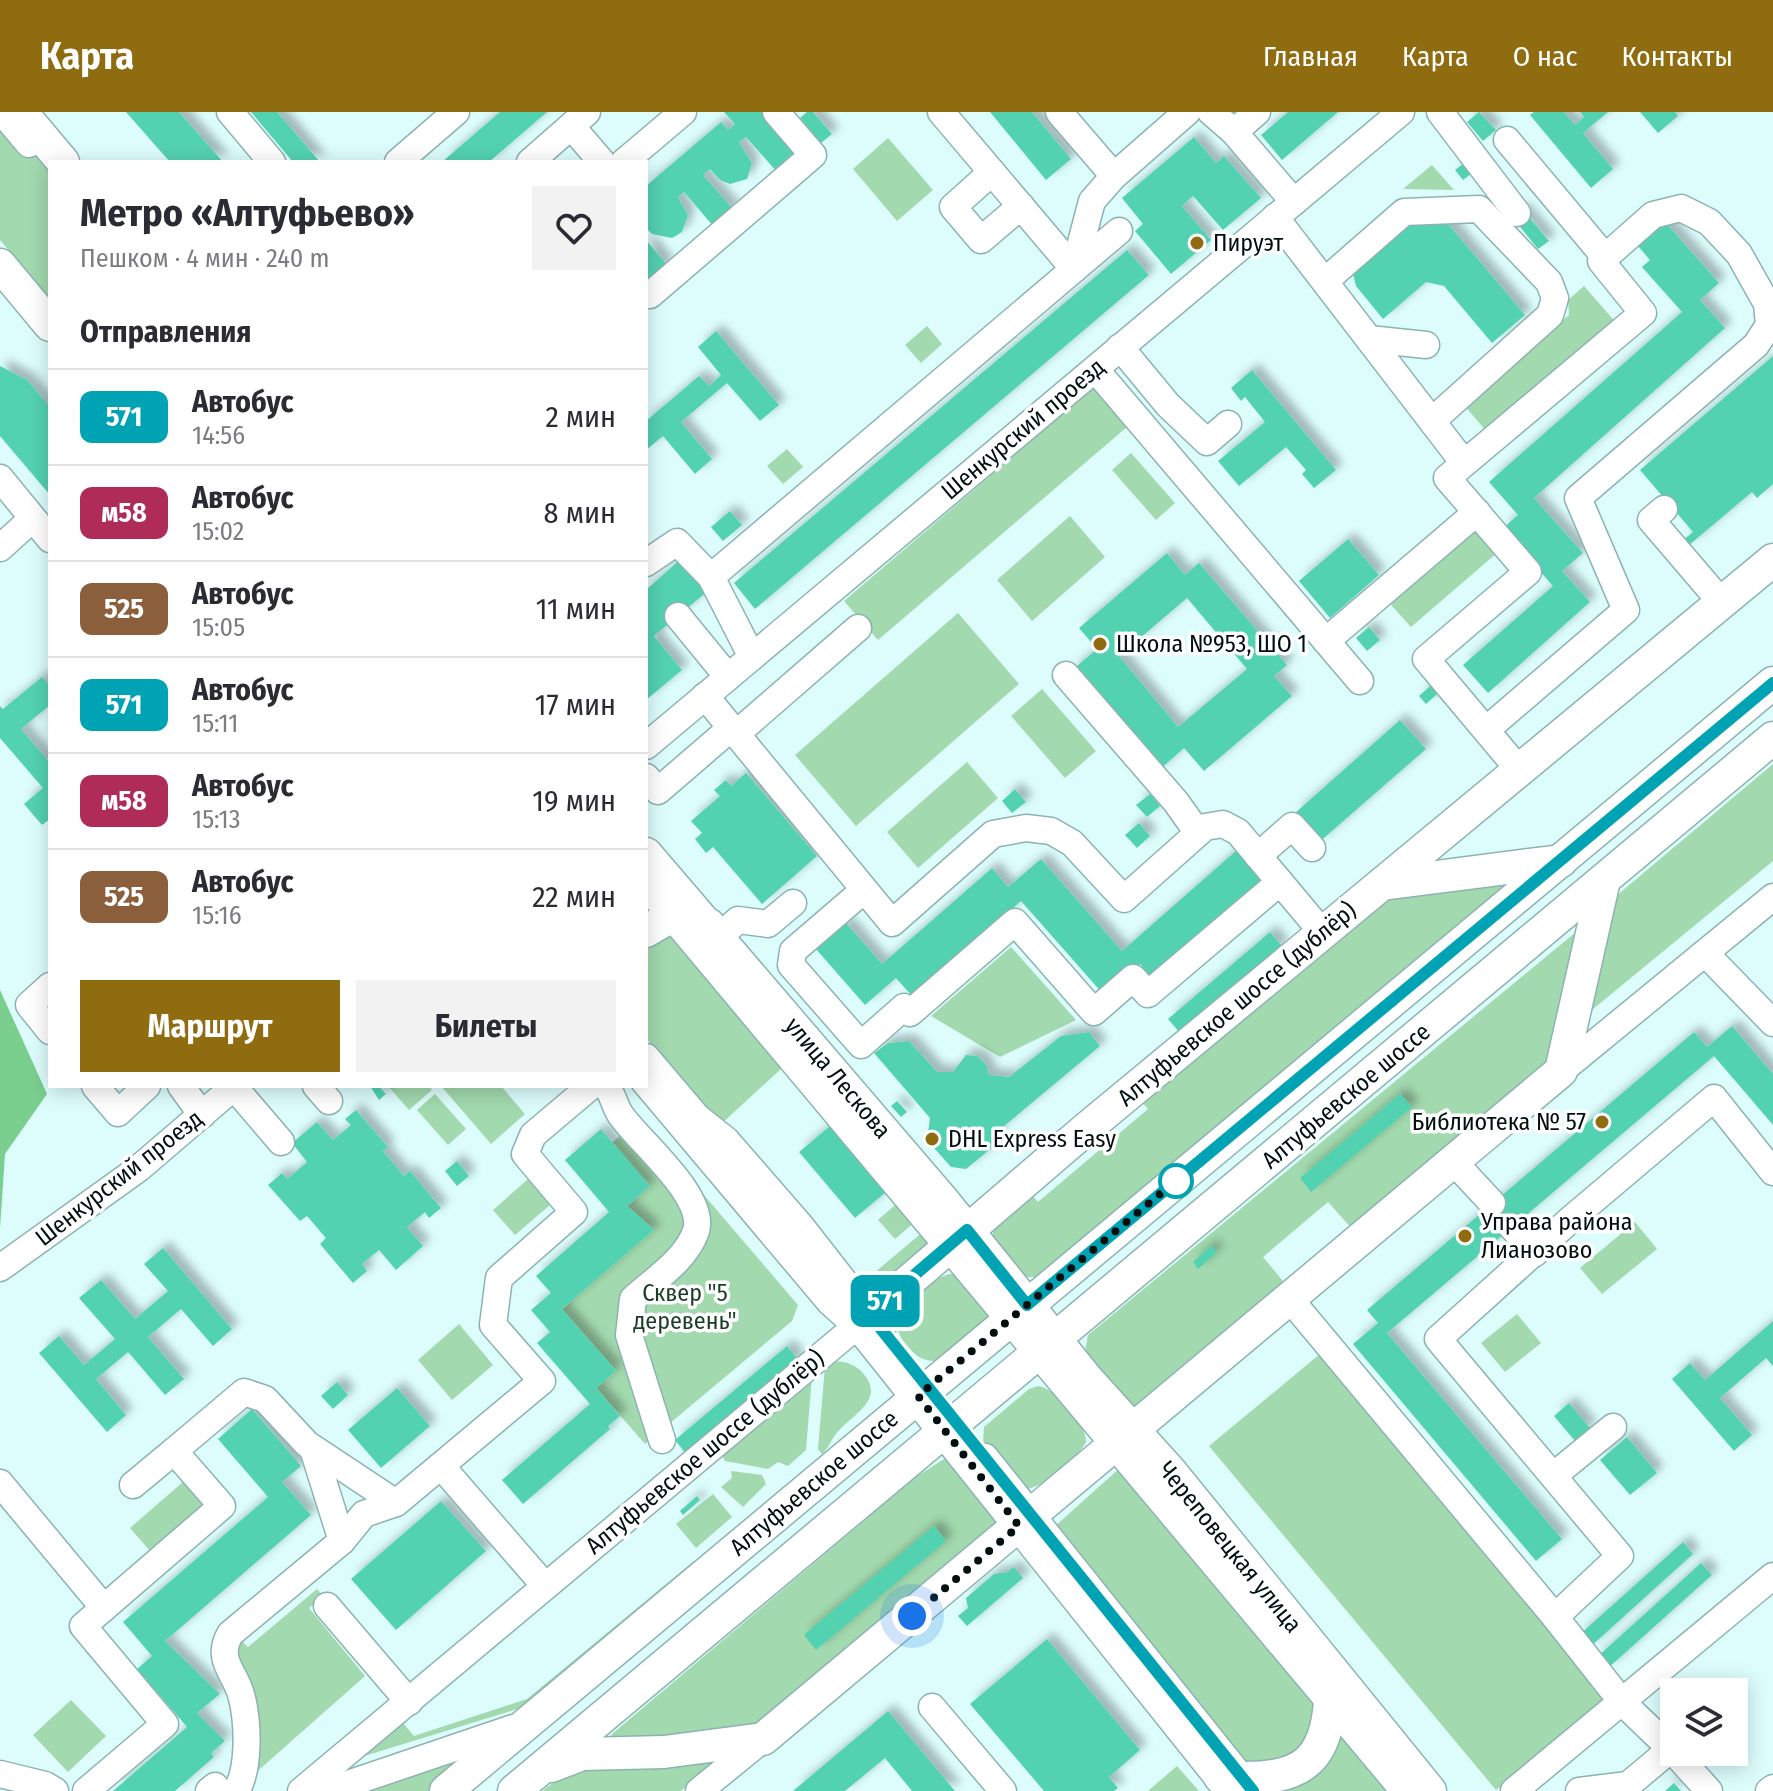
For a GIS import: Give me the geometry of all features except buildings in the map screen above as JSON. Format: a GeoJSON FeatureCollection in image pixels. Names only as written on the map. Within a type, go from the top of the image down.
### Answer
{"type":"FeatureCollection","features":[{"type":"Feature","properties":{"kind":"main road"},"geometry":{"type":"LineString","coordinates":[[21,112],[61,160]]}},
{"type":"Feature","properties":{"kind":"main road"},"geometry":{"type":"LineString","coordinates":[[1,264],[48,323]]}},
{"type":"Feature","properties":{"kind":"main road","name":"Алтуфьевское шоссе (дублёр)"},"geometry":{"type":"LineString","coordinates":[[864,1319],[1322,932],[1773,560]]}},
{"type":"Feature","properties":{"kind":"main road","name":"Алтуфьевское шоссе"},"geometry":{"type":"LineString","coordinates":[[446,1791],[1773,683]]}},
{"type":"Feature","properties":{"kind":"main road","name":"Алтуфьевское шоссе"},"geometry":{"type":"LineString","coordinates":[[526,1781],[1773,738]]}},
{"type":"Feature","properties":{"kind":"main road"},"geometry":{"type":"LineString","coordinates":[[1382,884],[1561,861]]}},
{"type":"Feature","properties":{"kind":"main road"},"geometry":{"type":"LineString","coordinates":[[526,1781],[582,1754],[664,1752],[763,1739],[1026,1520],[1561,1071],[1604,880]]}},
{"type":"Feature","properties":{"kind":"main road"},"geometry":{"type":"LineString","coordinates":[[652,893],[714,931]]}},
{"type":"Feature","properties":{"kind":"main road","name":"улица Лескова"},"geometry":{"type":"LineString","coordinates":[[652,893],[714,931],[742,963],[1018,1312]]}},
{"type":"Feature","properties":{"kind":"main road"},"geometry":{"type":"LineString","coordinates":[[648,1081],[832,1300],[864,1319],[1237,1784],[1285,1774],[1313,1758],[1329,1727],[1331,1689]]}},
{"type":"Feature","properties":{"kind":"main road","name":"Череповецкая улица"},"geometry":{"type":"LineString","coordinates":[[1018,1312],[1122,1437],[1242,1558],[1331,1689],[1430,1791]]}},
{"type":"Feature","properties":{"kind":"street"},"geometry":{"type":"LineString","coordinates":[[2,112],[48,166]]}},
{"type":"Feature","properties":{"kind":"street"},"geometry":{"type":"LineString","coordinates":[[230,112],[270,160]]}},
{"type":"Feature","properties":{"kind":"street"},"geometry":{"type":"LineString","coordinates":[[400,160],[456,112]]}},
{"type":"Feature","properties":{"kind":"street"},"geometry":{"type":"LineString","coordinates":[[626,160],[683,112]]}},
{"type":"Feature","properties":{"kind":"street"},"geometry":{"type":"LineString","coordinates":[[650,295],[813,155],[776,112]]}},
{"type":"Feature","properties":{"kind":"street"},"geometry":{"type":"LineString","coordinates":[[941,112],[1074,269]]}},
{"type":"Feature","properties":{"kind":"street"},"geometry":{"type":"LineString","coordinates":[[1059,112],[1114,176]]}},
{"type":"Feature","properties":{"kind":"street"},"geometry":{"type":"LineString","coordinates":[[1074,269],[1092,201],[1114,176],[1187,112]]}},
{"type":"Feature","properties":{"kind":"street"},"geometry":{"type":"LineString","coordinates":[[1211,112],[1234,132],[1285,209],[1325,281],[1464,463]]}},
{"type":"Feature","properties":{"kind":"street"},"geometry":{"type":"LineString","coordinates":[[1234,132],[1257,112]]}},
{"type":"Feature","properties":{"kind":"street","name":"Шенкурский проезд"},"geometry":{"type":"LineString","coordinates":[[648,744],[1401,112]]}},
{"type":"Feature","properties":{"kind":"street"},"geometry":{"type":"LineString","coordinates":[[1440,112],[1517,213]]}},
{"type":"Feature","properties":{"kind":"street"},"geometry":{"type":"LineString","coordinates":[[532,160],[579,119],[601,160]]}},
{"type":"Feature","properties":{"kind":"street"},"geometry":{"type":"LineString","coordinates":[[1507,140],[1605,257]]}},
{"type":"Feature","properties":{"kind":"street"},"geometry":{"type":"LineString","coordinates":[[992,172],[953,207],[981,240],[1021,206]]}},
{"type":"Feature","properties":{"kind":"street"},"geometry":{"type":"LineString","coordinates":[[1486,730],[1626,610],[1578,498],[1756,345],[1771,323],[1767,304],[1739,254],[1709,222],[1681,208],[1653,215],[1601,261],[1643,313],[1447,478],[1528,572],[1426,659],[1520,771]]}},
{"type":"Feature","properties":{"kind":"street"},"geometry":{"type":"LineString","coordinates":[[1325,281],[1404,212],[1479,209],[1549,282],[1555,298],[1550,315],[1432,421]]}},
{"type":"Feature","properties":{"kind":"street"},"geometry":{"type":"LineString","coordinates":[[711,577],[1119,231]]}},
{"type":"Feature","properties":{"kind":"street"},"geometry":{"type":"LineString","coordinates":[[1,264],[48,303]]}},
{"type":"Feature","properties":{"kind":"street"},"geometry":{"type":"LineString","coordinates":[[1369,339],[1426,345]]}},
{"type":"Feature","properties":{"kind":"street"},"geometry":{"type":"LineString","coordinates":[[1120,347],[1168,405],[1207,442],[1228,424]]}},
{"type":"Feature","properties":{"kind":"street"},"geometry":{"type":"LineString","coordinates":[[1095,369],[1360,681]]}},
{"type":"Feature","properties":{"kind":"street"},"geometry":{"type":"LineString","coordinates":[[0,478],[48,537]]}},
{"type":"Feature","properties":{"kind":"street"},"geometry":{"type":"LineString","coordinates":[[1664,509],[1651,520],[1722,603]]}},
{"type":"Feature","properties":{"kind":"street"},"geometry":{"type":"LineString","coordinates":[[1326,641],[1477,512]]}},
{"type":"Feature","properties":{"kind":"street"},"geometry":{"type":"LineString","coordinates":[[0,548],[32,519]]}},
{"type":"Feature","properties":{"kind":"street"},"geometry":{"type":"LineString","coordinates":[[648,562],[677,542],[711,577],[752,657]]}},
{"type":"Feature","properties":{"kind":"street"},"geometry":{"type":"LineString","coordinates":[[678,616],[728,677]]}},
{"type":"Feature","properties":{"kind":"street"},"geometry":{"type":"LineString","coordinates":[[648,779],[658,791],[858,628]]}},
{"type":"Feature","properties":{"kind":"street"},"geometry":{"type":"LineString","coordinates":[[1066,675],[1176,802],[1198,833]]}},
{"type":"Feature","properties":{"kind":"street"},"geometry":{"type":"LineString","coordinates":[[705,696],[892,923],[993,834],[1026,828],[1051,831],[1072,843],[1124,899],[1205,827],[1223,824],[1238,832],[1322,932]]}},
{"type":"Feature","properties":{"kind":"street"},"geometry":{"type":"LineString","coordinates":[[1258,856],[1292,826],[1312,848]]}},
{"type":"Feature","properties":{"kind":"street"},"geometry":{"type":"LineString","coordinates":[[864,890],[793,951],[791,965],[861,1045],[904,1007],[910,1013],[1015,922],[1094,1012],[1133,978],[1148,994],[1280,882]]}},
{"type":"Feature","properties":{"kind":"street","name":"улица Лескова"},"geometry":{"type":"LineString","coordinates":[[652,893],[748,1007],[958,1238]]}},
{"type":"Feature","properties":{"kind":"street"},"geometry":{"type":"LineString","coordinates":[[1561,1071],[1773,897]]}},
{"type":"Feature","properties":{"kind":"street"},"geometry":{"type":"LineString","coordinates":[[714,931],[738,920],[768,924],[793,903]]}},
{"type":"Feature","properties":{"kind":"street"},"geometry":{"type":"LineString","coordinates":[[1705,953],[1773,1022]]}},
{"type":"Feature","properties":{"kind":"street"},"geometry":{"type":"LineString","coordinates":[[742,963],[748,1007],[765,1040],[826,1113],[821,1125]]}},
{"type":"Feature","properties":{"kind":"street"},"geometry":{"type":"LineString","coordinates":[[48,988],[29,1005],[48,1029]]}},
{"type":"Feature","properties":{"kind":"street"},"geometry":{"type":"LineString","coordinates":[[648,1059],[697,1117],[726,1140],[850,1285],[864,1319]]}},
{"type":"Feature","properties":{"kind":"street"},"geometry":{"type":"LineString","coordinates":[[97,1088],[118,1113],[145,1088]]}},
{"type":"Feature","properties":{"kind":"street"},"geometry":{"type":"LineString","coordinates":[[182,1088],[202,1115]]}},
{"type":"Feature","properties":{"kind":"street","name":"Шенкурский проезд"},"geometry":{"type":"LineString","coordinates":[[0,1268],[138,1169],[233,1088]]}},
{"type":"Feature","properties":{"kind":"street"},"geometry":{"type":"LineString","coordinates":[[237,1088],[281,1142]]}},
{"type":"Feature","properties":{"kind":"street"},"geometry":{"type":"LineString","coordinates":[[236,1791],[242,1779],[244,1714],[236,1680],[224,1662],[223,1647],[230,1634],[342,1541],[364,1514],[396,1503],[542,1381],[493,1325],[499,1278],[574,1212],[525,1154],[533,1135],[589,1088]]}},
{"type":"Feature","properties":{"kind":"street"},"geometry":{"type":"LineString","coordinates":[[607,1088],[619,1112],[685,1190],[694,1207],[697,1228],[684,1253],[633,1299],[629,1335],[662,1440]]}},
{"type":"Feature","properties":{"kind":"street"},"geometry":{"type":"LineString","coordinates":[[1555,1617],[1620,1556],[1438,1339],[1714,1098],[1773,1172]]}},
{"type":"Feature","properties":{"kind":"street"},"geometry":{"type":"LineString","coordinates":[[1453,1161],[1492,1203]]}},
{"type":"Feature","properties":{"kind":"street"},"geometry":{"type":"LineString","coordinates":[[1512,1227],[1535,1253]]}},
{"type":"Feature","properties":{"kind":"street"},"geometry":{"type":"LineString","coordinates":[[1289,1298],[1622,1702],[1660,1739]]}},
{"type":"Feature","properties":{"kind":"street","name":"Алтуфьевское шоссе (дублёр)"},"geometry":{"type":"LineString","coordinates":[[301,1791],[864,1319]]}},
{"type":"Feature","properties":{"kind":"street"},"geometry":{"type":"LineString","coordinates":[[133,1485],[244,1392],[265,1399],[313,1449],[396,1503]]}},
{"type":"Feature","properties":{"kind":"street"},"geometry":{"type":"LineString","coordinates":[[1553,1476],[1613,1427]]}},
{"type":"Feature","properties":{"kind":"street"},"geometry":{"type":"LineString","coordinates":[[313,1449],[342,1541]]}},
{"type":"Feature","properties":{"kind":"street"},"geometry":{"type":"LineString","coordinates":[[86,1791],[165,1724],[83,1626],[222,1506],[174,1451]]}},
{"type":"Feature","properties":{"kind":"street"},"geometry":{"type":"LineString","coordinates":[[442,1467],[545,1586]]}},
{"type":"Feature","properties":{"kind":"street"},"geometry":{"type":"LineString","coordinates":[[0,1483],[104,1608]]}},
{"type":"Feature","properties":{"kind":"street"},"geometry":{"type":"LineString","coordinates":[[1514,1791],[1773,1576]]}},
{"type":"Feature","properties":{"kind":"street"},"geometry":{"type":"LineString","coordinates":[[327,1606],[409,1702]]}},
{"type":"Feature","properties":{"kind":"street","name":"Череповецкая улица"},"geometry":{"type":"LineString","coordinates":[[1331,1689],[1404,1791]]}},
{"type":"Feature","properties":{"kind":"street"},"geometry":{"type":"LineString","coordinates":[[932,1707],[1003,1791]]}},
{"type":"Feature","properties":{"kind":"street"},"geometry":{"type":"LineString","coordinates":[[327,1791],[528,1722]]}},
{"type":"Feature","properties":{"kind":"street"},"geometry":{"type":"LineString","coordinates":[[699,1791],[763,1739]]}},
{"type":"Feature","properties":{"kind":"street"},"geometry":{"type":"LineString","coordinates":[[1539,1771],[1578,1791],[1628,1785],[1660,1761]]}},
{"type":"Feature","properties":{"kind":"street"},"geometry":{"type":"LineString","coordinates":[[1686,1766],[1709,1791]]}},
{"type":"Feature","properties":{"kind":"street"},"geometry":{"type":"LineString","coordinates":[[0,1774],[45,1785],[55,1791]]}},
{"type":"Feature","properties":{"kind":"street"},"geometry":{"type":"LineString","coordinates":[[209,1791],[215,1786],[219,1791]]}},
{"type":"Feature","properties":{"kind":"green space"},"geometry":{"type":"Polygon","coordinates":[[[0,114],[48,171],[48,297],[0,240],[0,114]]]}},
{"type":"Feature","properties":{"kind":"green space"},"geometry":{"type":"Polygon","coordinates":[[[888,138],[933,190],[897,221],[853,169],[888,138]]]}},
{"type":"Feature","properties":{"kind":"green space"},"geometry":{"type":"Polygon","coordinates":[[[1432,165],[1454,190],[1403,189],[1432,165]]]}},
{"type":"Feature","properties":{"kind":"green space"},"geometry":{"type":"Polygon","coordinates":[[[1584,286],[1618,325],[1488,433],[1463,404],[1569,315],[1568,300],[1584,286]]]}},
{"type":"Feature","properties":{"kind":"green space"},"geometry":{"type":"Polygon","coordinates":[[[927,326],[942,344],[921,363],[905,345],[927,326]]]}},
{"type":"Feature","properties":{"kind":"green space"},"geometry":{"type":"Polygon","coordinates":[[[1093,388],[1127,427],[878,640],[844,601],[1093,388]]]}},
{"type":"Feature","properties":{"kind":"green space"},"geometry":{"type":"Polygon","coordinates":[[[787,449],[803,467],[783,484],[767,466],[787,449]]]}},
{"type":"Feature","properties":{"kind":"green space"},"geometry":{"type":"Polygon","coordinates":[[[1131,453],[1175,503],[1156,520],[1112,470],[1131,453]]]}},
{"type":"Feature","properties":{"kind":"green space"},"geometry":{"type":"Polygon","coordinates":[[[1070,516],[1105,557],[1032,621],[997,580],[1070,516]]]}},
{"type":"Feature","properties":{"kind":"green space"},"geometry":{"type":"Polygon","coordinates":[[[1472,523],[1498,552],[1411,627],[1385,598],[1472,523]]]}},
{"type":"Feature","properties":{"kind":"green space"},"geometry":{"type":"Polygon","coordinates":[[[958,613],[1019,684],[856,826],[795,755],[958,613]]]}},
{"type":"Feature","properties":{"kind":"green space"},"geometry":{"type":"Polygon","coordinates":[[[1042,689],[1096,751],[1065,778],[1011,716],[1042,689]]]}},
{"type":"Feature","properties":{"kind":"green space"},"geometry":{"type":"Polygon","coordinates":[[[967,762],[998,798],[918,868],[887,832],[967,762]]]}},
{"type":"Feature","properties":{"kind":"green space"},"geometry":{"type":"Polygon","coordinates":[[[1773,764],[1773,861],[1587,1014],[1615,897],[1773,764]]]}},
{"type":"Feature","properties":{"kind":"green space"},"geometry":{"type":"Polygon","coordinates":[[[1519,878],[1041,1277],[1025,1277],[993,1240],[993,1229],[1030,1193],[1038,1202],[1148,1109],[1142,1102],[1386,896],[1519,878]]]}},
{"type":"Feature","properties":{"kind":"green space"},"geometry":{"type":"Polygon","coordinates":[[[666,927],[782,1068],[720,1125],[648,1040],[648,936],[666,927]]]}},
{"type":"Feature","properties":{"kind":"green space"},"geometry":{"type":"Polygon","coordinates":[[[1582,927],[1548,1070],[1354,1231],[1328,1202],[1263,1257],[1288,1287],[1141,1407],[1124,1404],[1085,1351],[1088,1335],[1582,927]]]}},
{"type":"Feature","properties":{"kind":"green space"},"geometry":{"type":"Polygon","coordinates":[[[1011,947],[1076,1020],[1000,1057],[931,1016],[1011,947]]]}},
{"type":"Feature","properties":{"kind":"green space"},"geometry":{"type":"Polygon","coordinates":[[[0,990],[47,1094],[5,1154],[0,1229],[0,990]]]}},
{"type":"Feature","properties":{"kind":"green space"},"geometry":{"type":"Polygon","coordinates":[[[390,1088],[430,1088],[432,1090],[409,1110],[390,1088]]]}},
{"type":"Feature","properties":{"kind":"green space"},"geometry":{"type":"Polygon","coordinates":[[[443,1088],[503,1088],[525,1114],[491,1144],[443,1088]]]}},
{"type":"Feature","properties":{"kind":"green space"},"geometry":{"type":"Polygon","coordinates":[[[435,1094],[466,1129],[448,1145],[417,1110],[435,1094]]]}},
{"type":"Feature","properties":{"kind":"green space","name":"Сквер \"5 деревень\""},"geometry":{"type":"Polygon","coordinates":[[[639,1119],[798,1305],[792,1321],[645,1444],[596,1388],[616,1371],[562,1309],[654,1230],[627,1206],[650,1186],[612,1143],[639,1119]]]}},
{"type":"Feature","properties":{"kind":"green space"},"geometry":{"type":"Polygon","coordinates":[[[528,1179],[550,1205],[515,1235],[493,1210],[528,1179]]]}},
{"type":"Feature","properties":{"kind":"green space"},"geometry":{"type":"Polygon","coordinates":[[[903,1198],[923,1215],[895,1239],[878,1220],[903,1198]]]}},
{"type":"Feature","properties":{"kind":"green space"},"geometry":{"type":"Polygon","coordinates":[[[1635,1222],[1657,1249],[1602,1294],[1580,1268],[1635,1222]]]}},
{"type":"Feature","properties":{"kind":"green space"},"geometry":{"type":"Polygon","coordinates":[[[931,1225],[930,1242],[870,1294],[854,1290],[931,1225]]]}},
{"type":"Feature","properties":{"kind":"green space"},"geometry":{"type":"Polygon","coordinates":[[[949,1274],[963,1274],[994,1315],[937,1361],[923,1359],[916,1355],[899,1333],[901,1312],[916,1293],[949,1274]]]}},
{"type":"Feature","properties":{"kind":"green space"},"geometry":{"type":"Polygon","coordinates":[[[1517,1314],[1541,1343],[1505,1372],[1481,1343],[1517,1314]]]}},
{"type":"Feature","properties":{"kind":"green space"},"geometry":{"type":"Polygon","coordinates":[[[459,1324],[493,1365],[452,1400],[418,1360],[459,1324]]]}},
{"type":"Feature","properties":{"kind":"green space"},"geometry":{"type":"Polygon","coordinates":[[[1320,1354],[1607,1698],[1496,1790],[1209,1446],[1320,1354]]]}},
{"type":"Feature","properties":{"kind":"green space"},"geometry":{"type":"Polygon","coordinates":[[[832,1362],[850,1364],[860,1370],[871,1389],[865,1405],[836,1434],[822,1454],[818,1449],[825,1366],[832,1362]]]}},
{"type":"Feature","properties":{"kind":"green space"},"geometry":{"type":"Polygon","coordinates":[[[812,1376],[806,1450],[788,1466],[778,1462],[768,1469],[725,1461],[721,1453],[812,1376]]]}},
{"type":"Feature","properties":{"kind":"green space"},"geometry":{"type":"Polygon","coordinates":[[[1038,1386],[1054,1393],[1076,1416],[1086,1442],[1061,1471],[1027,1489],[983,1444],[984,1427],[1029,1389],[1038,1386]]]}},
{"type":"Feature","properties":{"kind":"green space"},"geometry":{"type":"Polygon","coordinates":[[[944,1459],[952,1461],[1001,1524],[758,1730],[610,1740],[612,1734],[916,1477],[944,1459]]]}},
{"type":"Feature","properties":{"kind":"green space"},"geometry":{"type":"Polygon","coordinates":[[[1121,1467],[1321,1710],[1297,1757],[1259,1766],[1237,1758],[1053,1528],[1121,1467]]]}},
{"type":"Feature","properties":{"kind":"green space"},"geometry":{"type":"Polygon","coordinates":[[[731,1471],[762,1475],[766,1484],[743,1507],[721,1487],[732,1478],[731,1471]]]}},
{"type":"Feature","properties":{"kind":"green space"},"geometry":{"type":"Polygon","coordinates":[[[183,1482],[204,1506],[151,1552],[130,1528],[183,1482]]]}},
{"type":"Feature","properties":{"kind":"green space"},"geometry":{"type":"Polygon","coordinates":[[[713,1494],[732,1517],[696,1548],[676,1524],[713,1494]]]}},
{"type":"Feature","properties":{"kind":"green space"},"geometry":{"type":"Polygon","coordinates":[[[694,1561],[697,1565],[530,1705],[361,1757],[403,1723],[414,1736],[527,1699],[694,1561]]]}},
{"type":"Feature","properties":{"kind":"green space"},"geometry":{"type":"Polygon","coordinates":[[[317,1589],[323,1596],[309,1608],[365,1676],[251,1777],[244,1672],[234,1646],[240,1639],[248,1647],[317,1589]]]}},
{"type":"Feature","properties":{"kind":"green space"},"geometry":{"type":"Polygon","coordinates":[[[71,1700],[106,1736],[68,1772],[33,1735],[71,1700]]]}},
{"type":"Feature","properties":{"kind":"green space"},"geometry":{"type":"Polygon","coordinates":[[[1344,1716],[1408,1791],[1264,1791],[1344,1716]]]}},
{"type":"Feature","properties":{"kind":"green space"},"geometry":{"type":"Polygon","coordinates":[[[470,1756],[428,1791],[364,1791],[470,1756]]]}},
{"type":"Feature","properties":{"kind":"green space"},"geometry":{"type":"Polygon","coordinates":[[[717,1761],[681,1791],[542,1791],[559,1780],[601,1767],[717,1761]]]}},
{"type":"Feature","properties":{"kind":"green space"},"geometry":{"type":"Polygon","coordinates":[[[1177,1766],[1199,1791],[1148,1791],[1177,1766]]]}},
{"type":"Feature","properties":{"kind":"bus line","name":"571"},"geometry":{"type":"LineString","coordinates":[[1253,1791],[869,1314],[967,1230],[1027,1305],[1773,683]]}},
{"type":"Feature","properties":{"kind":"place","name":"Пируэт"},"geometry":{"type":"Point","coordinates":[1197,243]}},
{"type":"Feature","properties":{"kind":"place","name":"Школа №953, ШО 1"},"geometry":{"type":"Point","coordinates":[1100,644]}},
{"type":"Feature","properties":{"kind":"place","name":"Библиотека № 57"},"geometry":{"type":"Point","coordinates":[1602,1122]}},
{"type":"Feature","properties":{"kind":"place","name":"DHL Express Easy"},"geometry":{"type":"Point","coordinates":[932,1139]}},
{"type":"Feature","properties":{"kind":"place","name":"Управа района Лианозово"},"geometry":{"type":"Point","coordinates":[1465,1236]}},
{"type":"Feature","properties":{"kind":"route"},"geometry":{"type":"LineString","coordinates":[[912,1616],[1019,1526],[918,1396],[1178,1179],[1176,1181]]}}]}
